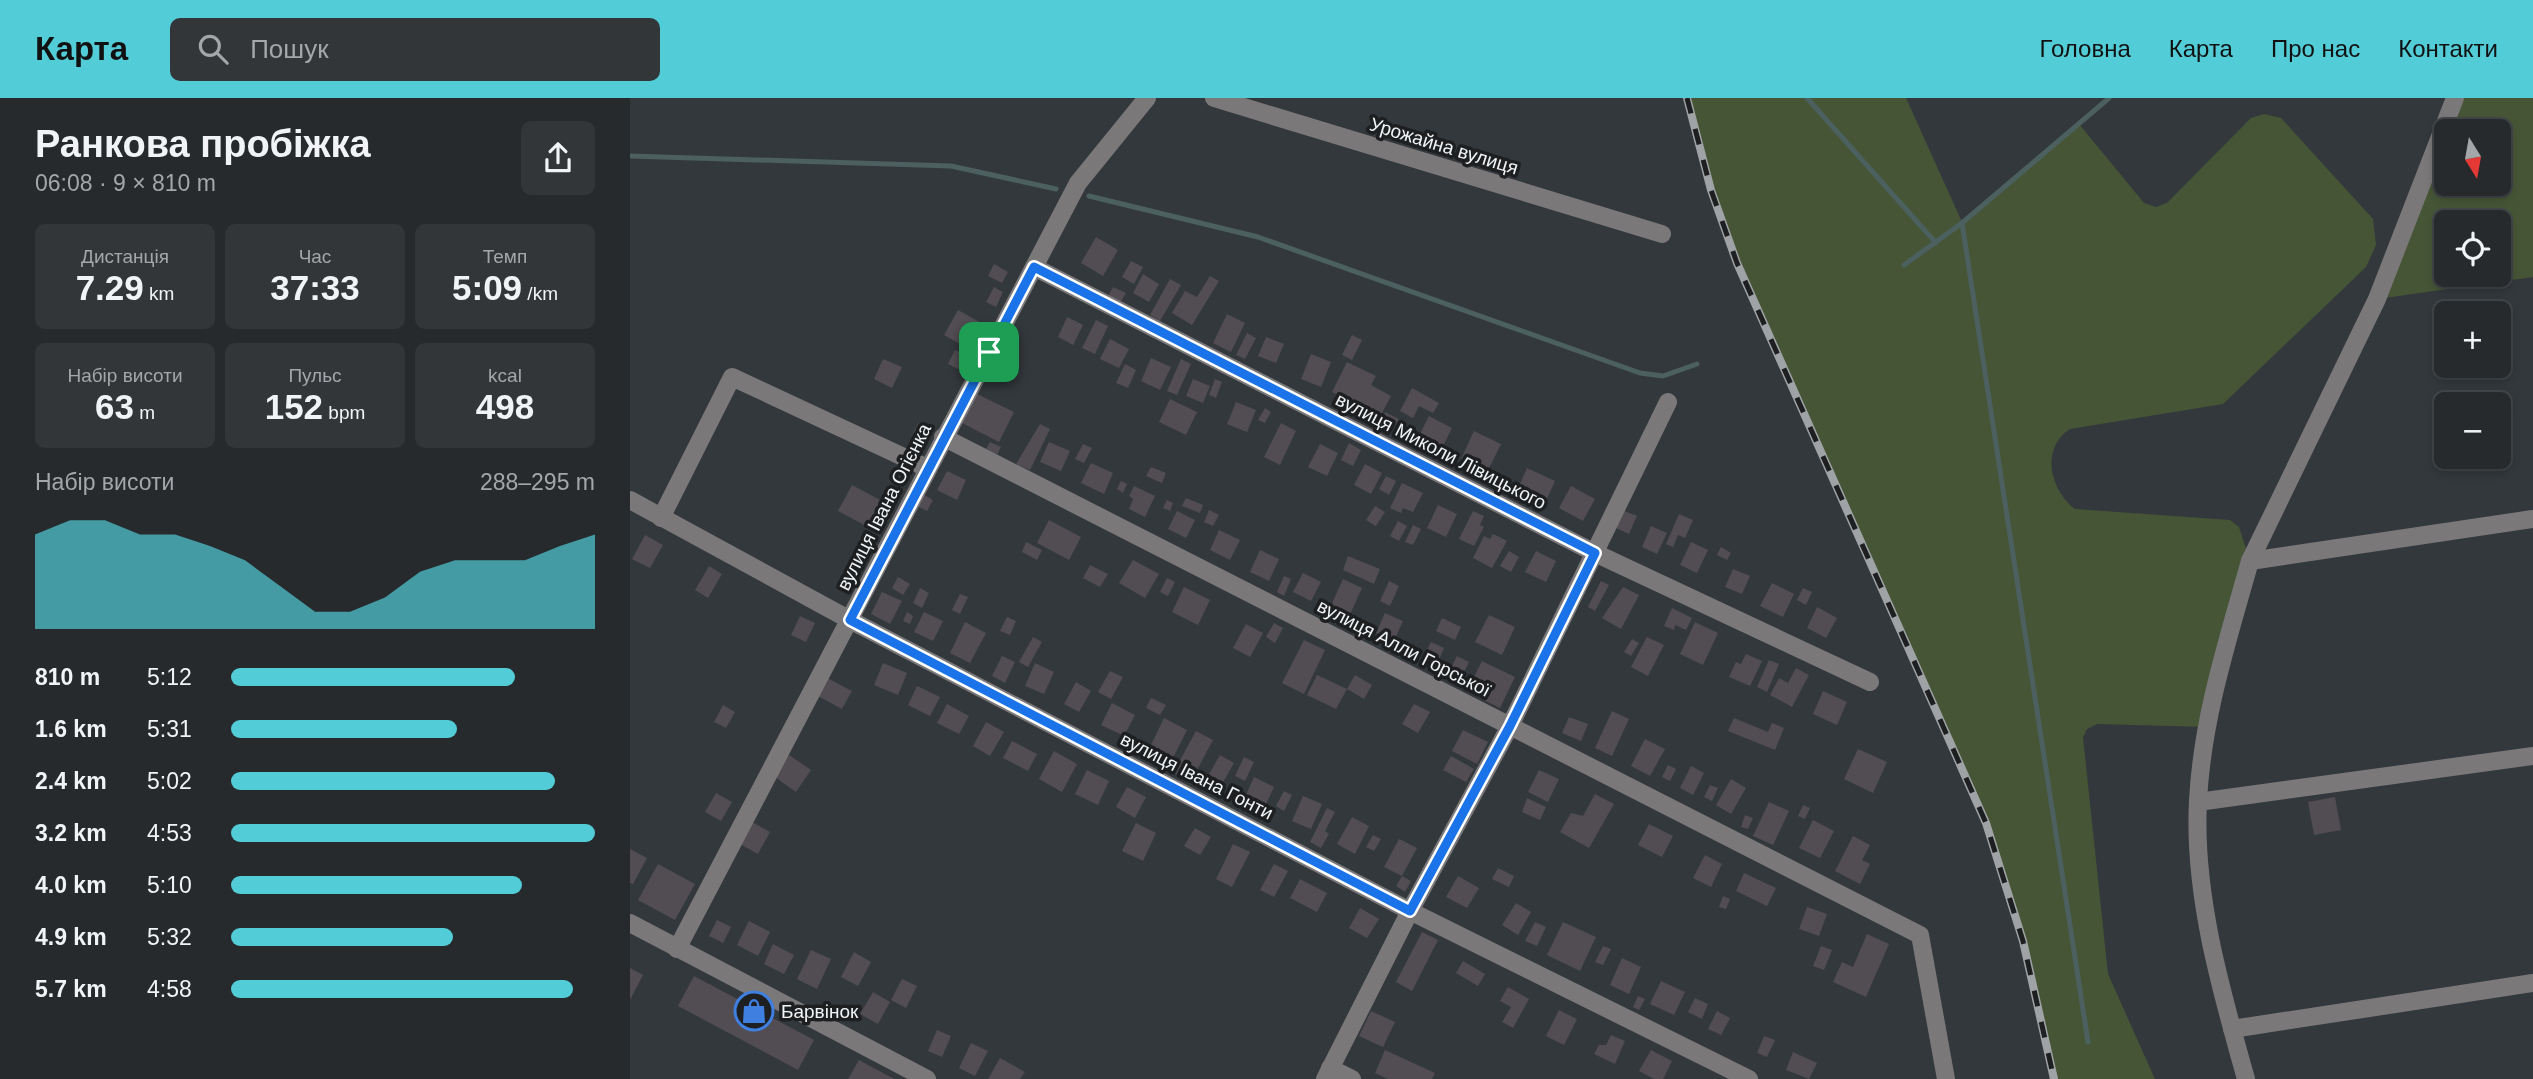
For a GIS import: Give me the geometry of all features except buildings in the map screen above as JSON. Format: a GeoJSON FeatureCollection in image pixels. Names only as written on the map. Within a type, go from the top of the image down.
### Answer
{"type":"FeatureCollection","features":[{"type":"Feature","properties":{"kind":"street","name":"вулиця Івана Огієнка"},"geometry":{"type":"LineString","coordinates":[[677,949],[1078,183],[1147,98]]}},
{"type":"Feature","properties":{"kind":"street","name":"Урожайна вулиця"},"geometry":{"type":"LineString","coordinates":[[1214,98],[1662,234]]}},
{"type":"Feature","properties":{"kind":"street"},"geometry":{"type":"LineString","coordinates":[[2246,1079],[2208,920],[2199,846],[2198,802],[2208,727],[2225,649],[2250,561],[2377,299],[2455,98]]}},
{"type":"Feature","properties":{"kind":"street","name":"вулиця Миколи Лівицького"},"geometry":{"type":"LineString","coordinates":[[1034,267],[1595,553],[1870,682]]}},
{"type":"Feature","properties":{"kind":"street"},"geometry":{"type":"LineString","coordinates":[[662,518],[732,377],[927,468]]}},
{"type":"Feature","properties":{"kind":"street"},"geometry":{"type":"LineString","coordinates":[[1352,1079],[1327,1074],[1410,911],[1510,726],[1668,401]]}},
{"type":"Feature","properties":{"kind":"street","name":"вулиця Алли Горської"},"geometry":{"type":"LineString","coordinates":[[943,437],[1920,935],[1946,1079]]}},
{"type":"Feature","properties":{"kind":"street","name":"вулиця Івана Гонти"},"geometry":{"type":"LineString","coordinates":[[630,500],[850,620],[1410,911],[1749,1079]]}},
{"type":"Feature","properties":{"kind":"street"},"geometry":{"type":"LineString","coordinates":[[2250,561],[2533,519]]}},
{"type":"Feature","properties":{"kind":"street"},"geometry":{"type":"LineString","coordinates":[[2198,802],[2533,756]]}},
{"type":"Feature","properties":{"kind":"street"},"geometry":{"type":"LineString","coordinates":[[630,923],[927,1079]]}},
{"type":"Feature","properties":{"kind":"street"},"geometry":{"type":"LineString","coordinates":[[2232,1029],[2533,983]]}},
{"type":"Feature","properties":{"kind":"green space"},"geometry":{"type":"Polygon","coordinates":[[[1687,98],[1906,98],[1962,222],[2079,124],[2144,203],[2156,207],[2167,203],[2251,118],[2264,114],[2281,118],[2373,219],[2376,245],[2366,267],[2223,404],[2070,429],[2061,437],[2052,458],[2052,469],[2059,491],[2075,509],[2230,520],[2239,527],[2250,561],[2208,727],[2097,724],[2087,729],[2083,737],[2108,974],[2155,1079],[2054,1079],[2023,941],[1986,823],[1737,263],[1711,190],[1687,98]]]}},
{"type":"Feature","properties":{"kind":"green space"},"geometry":{"type":"Polygon","coordinates":[[[2455,98],[2533,98],[2533,277],[2511,280],[2511,210],[2434,210],[2434,287],[2462,287],[2377,299],[2434,152],[2434,196],[2511,196],[2511,119],[2447,119],[2455,98]]]}},
{"type":"Feature","properties":{"kind":"waterway"},"geometry":{"type":"LineString","coordinates":[[1807,98],[1936,243]]}},
{"type":"Feature","properties":{"kind":"waterway"},"geometry":{"type":"LineString","coordinates":[[1904,265],[1962,223],[2109,98]]}},
{"type":"Feature","properties":{"kind":"waterway"},"geometry":{"type":"LineString","coordinates":[[630,156],[951,166],[1056,189]]}},
{"type":"Feature","properties":{"kind":"waterway"},"geometry":{"type":"LineString","coordinates":[[1089,196],[1258,237],[1640,373],[1663,376],[1697,364]]}},
{"type":"Feature","properties":{"kind":"waterway"},"geometry":{"type":"LineString","coordinates":[[1962,223],[2088,1042]]}},
{"type":"Feature","properties":{"kind":"railway"},"geometry":{"type":"LineString","coordinates":[[1687,98],[1711,190],[1737,263],[1986,823],[2023,941],[2054,1079]]}},
{"type":"Feature","properties":{"kind":"place","name":"Барвінок"},"geometry":{"type":"Point","coordinates":[754,1011]}},
{"type":"Feature","properties":{"kind":"route"},"geometry":{"type":"LineString","coordinates":[[1034,267],[1595,553],[1510,726],[1410,911],[850,620],[989,352],[1034,267]]}}]}
